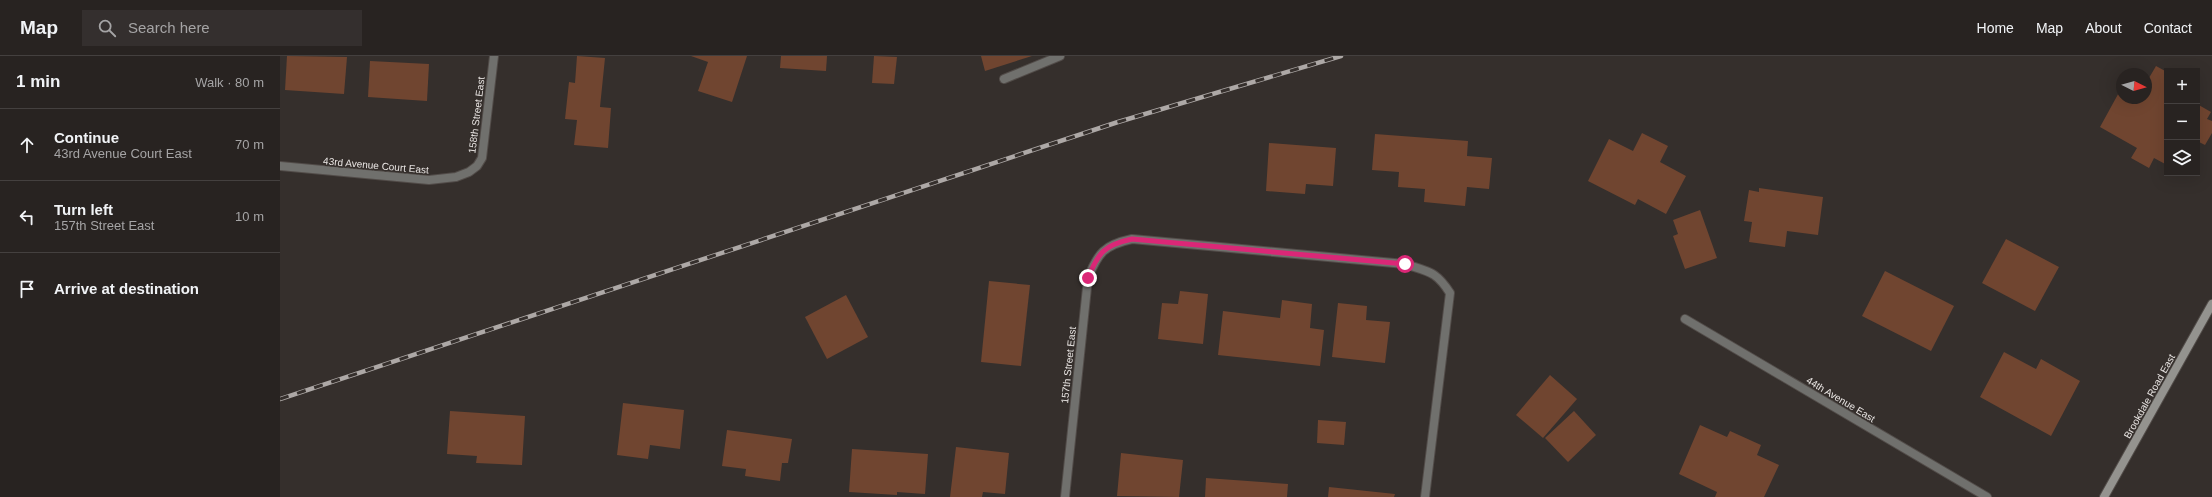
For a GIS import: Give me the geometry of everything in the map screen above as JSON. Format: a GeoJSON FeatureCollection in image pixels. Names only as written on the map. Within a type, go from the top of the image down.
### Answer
{"type":"FeatureCollection","features":[{"type":"Feature","properties":{"kind":"main road","name":"Brookdale Road East"},"geometry":{"type":"LineString","coordinates":[[2104,497],[2212,304]]}},
{"type":"Feature","properties":{"kind":"street","name":"158th Street East"},"geometry":{"type":"LineString","coordinates":[[469,172],[477,166],[482,158],[494,56]]}},
{"type":"Feature","properties":{"kind":"street"},"geometry":{"type":"LineString","coordinates":[[1004,79],[1060,56]]}},
{"type":"Feature","properties":{"kind":"street","name":"43rd Avenue Court East"},"geometry":{"type":"LineString","coordinates":[[280,166],[429,180],[456,177],[469,172]]}},
{"type":"Feature","properties":{"kind":"street","name":"157th Street East"},"geometry":{"type":"LineString","coordinates":[[1065,497],[1088,278],[1100,252],[1132,239],[1405,264],[1431,272],[1441,278],[1450,293],[1425,497]]}},
{"type":"Feature","properties":{"kind":"street","name":"44th Avenue East"},"geometry":{"type":"LineString","coordinates":[[1685,318],[1987,497]]}},
{"type":"Feature","properties":{"kind":"building"},"geometry":{"type":"Polygon","coordinates":[[[287,56],[347,57],[344,94],[285,90],[287,56]]]}},
{"type":"Feature","properties":{"kind":"building"},"geometry":{"type":"Polygon","coordinates":[[[577,56],[605,58],[600,107],[611,108],[608,148],[574,145],[577,120],[565,119],[569,82],[575,83],[577,56]]]}},
{"type":"Feature","properties":{"kind":"building"},"geometry":{"type":"Polygon","coordinates":[[[691,56],[747,56],[732,102],[698,91],[708,62],[691,56]]]}},
{"type":"Feature","properties":{"kind":"building"},"geometry":{"type":"Polygon","coordinates":[[[781,56],[827,56],[826,71],[780,68],[781,56]]]}},
{"type":"Feature","properties":{"kind":"building"},"geometry":{"type":"Polygon","coordinates":[[[874,56],[897,57],[894,84],[872,83],[874,56]]]}},
{"type":"Feature","properties":{"kind":"building"},"geometry":{"type":"Polygon","coordinates":[[[981,56],[1032,56],[985,71],[981,56]]]}},
{"type":"Feature","properties":{"kind":"building"},"geometry":{"type":"Polygon","coordinates":[[[370,61],[429,64],[427,101],[368,97],[370,61]]]}},
{"type":"Feature","properties":{"kind":"building"},"geometry":{"type":"Polygon","coordinates":[[[2156,66],[2164,70],[2164,163],[2154,158],[2149,168],[2131,158],[2137,148],[2100,127],[2116,98],[2116,104],[2152,104],[2152,73],[2156,66]]]}},
{"type":"Feature","properties":{"kind":"building"},"geometry":{"type":"Polygon","coordinates":[[[2200,106],[2211,112],[2207,119],[2212,121],[2212,133],[2205,145],[2200,142],[2200,106]]]}},
{"type":"Feature","properties":{"kind":"building"},"geometry":{"type":"Polygon","coordinates":[[[1642,133],[1668,146],[1660,162],[1686,176],[1666,214],[1638,199],[1635,205],[1588,181],[1609,139],[1633,151],[1642,133]]]}},
{"type":"Feature","properties":{"kind":"building"},"geometry":{"type":"Polygon","coordinates":[[[1375,134],[1468,141],[1467,156],[1492,158],[1489,189],[1467,187],[1465,206],[1424,202],[1425,189],[1398,187],[1399,172],[1372,170],[1375,134]]]}},
{"type":"Feature","properties":{"kind":"building"},"geometry":{"type":"Polygon","coordinates":[[[1269,143],[1336,148],[1333,186],[1306,184],[1305,194],[1266,191],[1269,143]]]}},
{"type":"Feature","properties":{"kind":"building"},"geometry":{"type":"Polygon","coordinates":[[[1759,188],[1823,197],[1818,235],[1787,231],[1785,247],[1749,242],[1752,222],[1744,221],[1749,190],[1759,192],[1759,188]]]}},
{"type":"Feature","properties":{"kind":"building"},"geometry":{"type":"Polygon","coordinates":[[[1700,210],[1717,258],[1685,269],[1673,236],[1678,234],[1673,220],[1700,210]]]}},
{"type":"Feature","properties":{"kind":"building"},"geometry":{"type":"Polygon","coordinates":[[[2006,239],[2059,267],[2035,311],[1982,283],[2006,239]]]}},
{"type":"Feature","properties":{"kind":"building"},"geometry":{"type":"Polygon","coordinates":[[[1885,271],[1954,306],[1931,351],[1862,316],[1885,271]]]}},
{"type":"Feature","properties":{"kind":"building"},"geometry":{"type":"Polygon","coordinates":[[[989,281],[1030,285],[1021,366],[981,362],[989,281]]]}},
{"type":"Feature","properties":{"kind":"building"},"geometry":{"type":"Polygon","coordinates":[[[1180,291],[1208,294],[1203,344],[1158,339],[1162,303],[1178,304],[1180,291]]]}},
{"type":"Feature","properties":{"kind":"building"},"geometry":{"type":"Polygon","coordinates":[[[846,295],[868,337],[827,359],[805,317],[846,295]]]}},
{"type":"Feature","properties":{"kind":"building"},"geometry":{"type":"Polygon","coordinates":[[[1282,300],[1312,304],[1310,328],[1324,330],[1320,366],[1218,355],[1223,311],[1280,318],[1282,300]]]}},
{"type":"Feature","properties":{"kind":"building"},"geometry":{"type":"Polygon","coordinates":[[[1338,303],[1367,306],[1366,320],[1390,322],[1385,363],[1332,357],[1338,303]]]}},
{"type":"Feature","properties":{"kind":"building"},"geometry":{"type":"Polygon","coordinates":[[[2004,352],[2036,369],[2041,359],[2080,381],[2051,436],[1980,397],[2004,352]]]}},
{"type":"Feature","properties":{"kind":"building"},"geometry":{"type":"Polygon","coordinates":[[[1550,375],[1577,399],[1543,438],[1516,415],[1550,375]]]}},
{"type":"Feature","properties":{"kind":"building"},"geometry":{"type":"Polygon","coordinates":[[[623,403],[684,410],[680,449],[650,445],[648,459],[617,455],[623,403]]]}},
{"type":"Feature","properties":{"kind":"building"},"geometry":{"type":"Polygon","coordinates":[[[450,411],[525,416],[522,465],[476,463],[477,456],[447,454],[450,411]]]}},
{"type":"Feature","properties":{"kind":"building"},"geometry":{"type":"Polygon","coordinates":[[[1574,411],[1596,435],[1568,462],[1545,438],[1574,411]]]}},
{"type":"Feature","properties":{"kind":"building"},"geometry":{"type":"Polygon","coordinates":[[[1318,420],[1346,422],[1344,445],[1317,443],[1318,420]]]}},
{"type":"Feature","properties":{"kind":"building"},"geometry":{"type":"Polygon","coordinates":[[[1700,425],[1727,437],[1730,431],[1761,445],[1757,455],[1779,465],[1764,497],[1715,497],[1717,492],[1679,474],[1700,425]]]}},
{"type":"Feature","properties":{"kind":"building"},"geometry":{"type":"Polygon","coordinates":[[[727,430],[792,439],[788,463],[782,463],[780,481],[745,476],[746,469],[722,466],[727,430]]]}},
{"type":"Feature","properties":{"kind":"building"},"geometry":{"type":"Polygon","coordinates":[[[956,447],[1009,453],[1005,494],[983,492],[982,497],[950,497],[956,447]]]}},
{"type":"Feature","properties":{"kind":"building"},"geometry":{"type":"Polygon","coordinates":[[[852,449],[928,454],[925,494],[897,492],[897,495],[849,492],[852,449]]]}},
{"type":"Feature","properties":{"kind":"building"},"geometry":{"type":"Polygon","coordinates":[[[1121,453],[1183,460],[1179,497],[1117,496],[1121,453]]]}},
{"type":"Feature","properties":{"kind":"building"},"geometry":{"type":"Polygon","coordinates":[[[1206,478],[1288,484],[1287,497],[1205,497],[1206,478]]]}},
{"type":"Feature","properties":{"kind":"building"},"geometry":{"type":"Polygon","coordinates":[[[1329,487],[1395,494],[1394,497],[1328,497],[1329,487]]]}},
{"type":"Feature","properties":{"kind":"railway"},"geometry":{"type":"LineString","coordinates":[[280,399],[1118,122],[1341,56]]}},
{"type":"Feature","properties":{"kind":"route"},"geometry":{"type":"LineString","coordinates":[[1088,278],[1100,252],[1120,242],[1132,239],[1405,264]]}}]}
